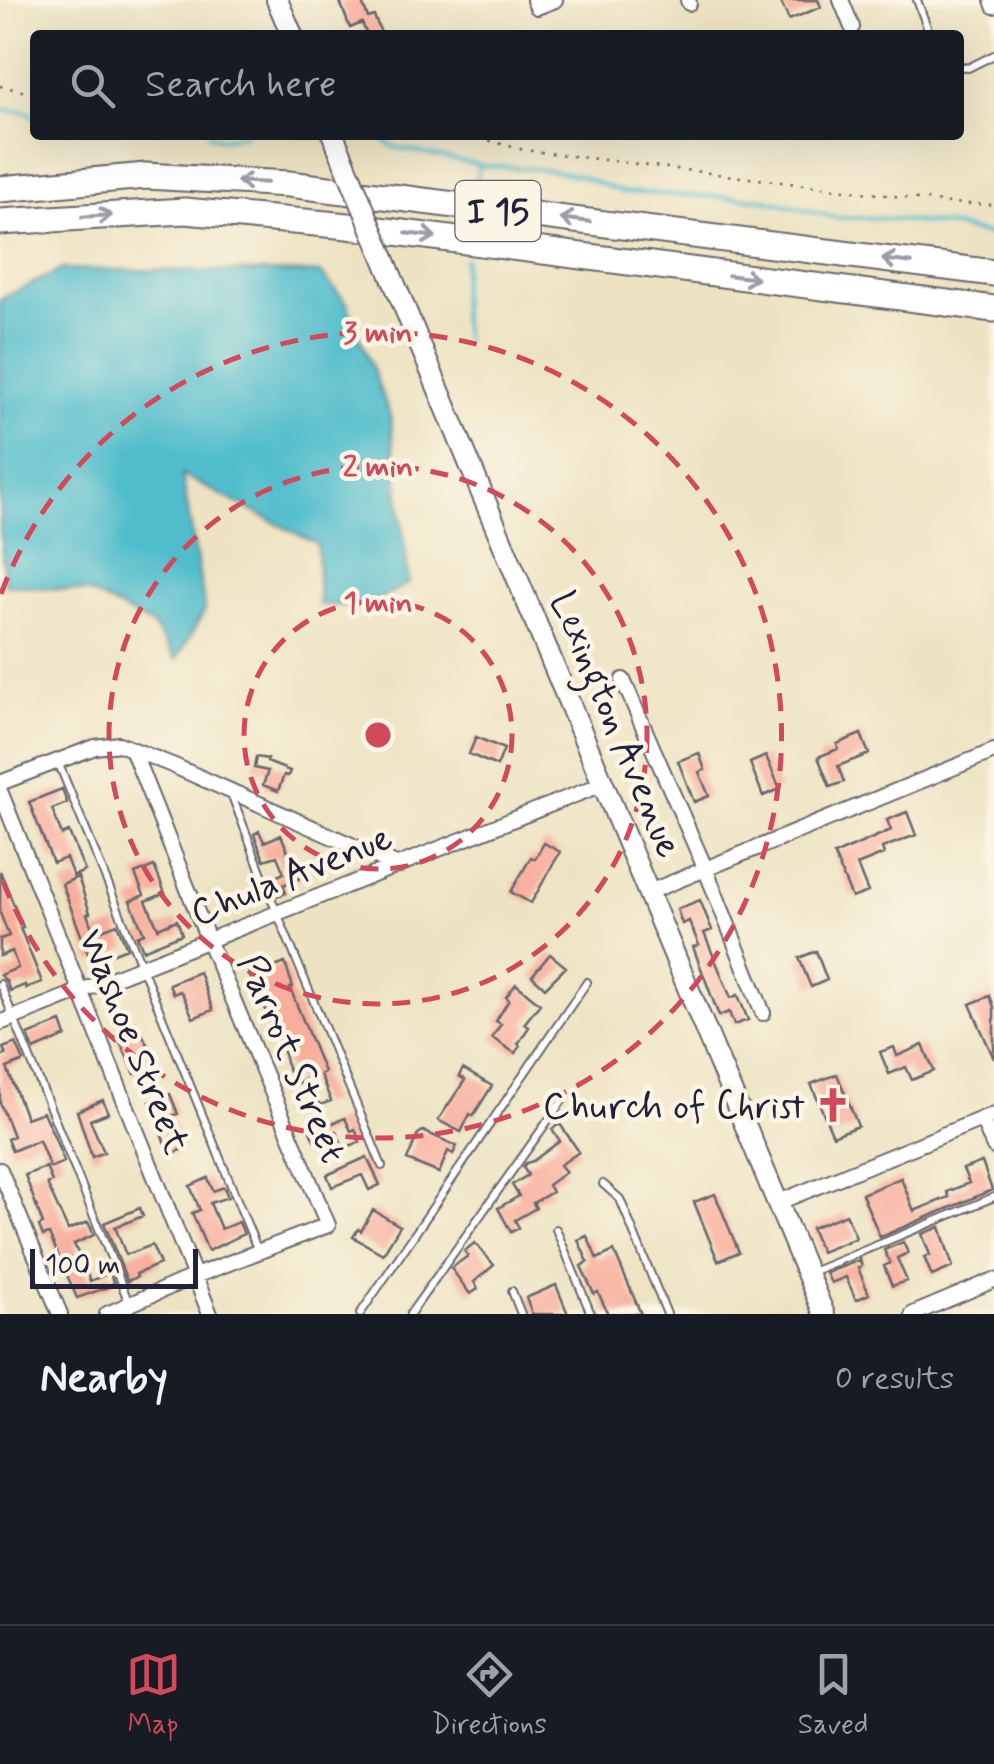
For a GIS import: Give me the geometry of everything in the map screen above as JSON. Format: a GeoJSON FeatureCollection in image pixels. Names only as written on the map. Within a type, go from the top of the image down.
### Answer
{"type":"FeatureCollection","features":[{"type":"Feature","properties":{"kind":"highway","name":"I 15"},"geometry":{"type":"LineString","coordinates":[[0,189],[146,176],[289,184],[994,273]]}},
{"type":"Feature","properties":{"kind":"highway","name":"I 15"},"geometry":{"type":"LineString","coordinates":[[0,222],[185,211],[348,226],[994,309]]}},
{"type":"Feature","properties":{"kind":"street"},"geometry":{"type":"LineString","coordinates":[[277,0],[290,30]]}},
{"type":"Feature","properties":{"kind":"street"},"geometry":{"type":"LineString","coordinates":[[535,4],[554,0]]}},
{"type":"Feature","properties":{"kind":"street"},"geometry":{"type":"LineString","coordinates":[[841,0],[852,28]]}},
{"type":"Feature","properties":{"kind":"street","name":"Lexington Avenue"},"geometry":{"type":"LineString","coordinates":[[335,140],[824,1314]]}},
{"type":"Feature","properties":{"kind":"street"},"geometry":{"type":"LineString","coordinates":[[623,680],[705,868],[762,1014]]}},
{"type":"Feature","properties":{"kind":"street"},"geometry":{"type":"LineString","coordinates":[[0,784],[95,747],[120,744],[398,866]]}},
{"type":"Feature","properties":{"kind":"street","name":"Parrot Street"},"geometry":{"type":"LineString","coordinates":[[132,748],[328,1225],[258,1252]]}},
{"type":"Feature","properties":{"kind":"street"},"geometry":{"type":"LineString","coordinates":[[649,892],[994,751]]}},
{"type":"Feature","properties":{"kind":"street","name":"Chula Avenue"},"geometry":{"type":"LineString","coordinates":[[7,1020],[605,783]]}},
{"type":"Feature","properties":{"kind":"street","name":"Washoe Street"},"geometry":{"type":"LineString","coordinates":[[0,792],[210,1314]]}},
{"type":"Feature","properties":{"kind":"street"},"geometry":{"type":"LineString","coordinates":[[778,1202],[988,1116],[994,1147]]}},
{"type":"Feature","properties":{"kind":"street"},"geometry":{"type":"LineString","coordinates":[[0,1170],[60,1314]]}},
{"type":"Feature","properties":{"kind":"street"},"geometry":{"type":"LineString","coordinates":[[107,1314],[258,1252]]}},
{"type":"Feature","properties":{"kind":"street"},"geometry":{"type":"LineString","coordinates":[[914,1314],[994,1280]]}},
{"type":"Feature","properties":{"kind":"lane"},"geometry":{"type":"LineString","coordinates":[[917,0],[928,30]]}},
{"type":"Feature","properties":{"kind":"lane"},"geometry":{"type":"LineString","coordinates":[[964,67],[994,55]]}},
{"type":"Feature","properties":{"kind":"lane"},"geometry":{"type":"LineString","coordinates":[[58,761],[258,1252]]}},
{"type":"Feature","properties":{"kind":"lane"},"geometry":{"type":"LineString","coordinates":[[230,790],[382,1166]]}},
{"type":"Feature","properties":{"kind":"lane"},"geometry":{"type":"LineString","coordinates":[[360,1314],[587,982]]}},
{"type":"Feature","properties":{"kind":"lane"},"geometry":{"type":"LineString","coordinates":[[0,984],[7,1020],[129,1304]]}},
{"type":"Feature","properties":{"kind":"lane"},"geometry":{"type":"LineString","coordinates":[[410,1314],[562,1101]]}},
{"type":"Feature","properties":{"kind":"lane"},"geometry":{"type":"LineString","coordinates":[[603,1184],[620,1199],[667,1314]]}},
{"type":"Feature","properties":{"kind":"lane"},"geometry":{"type":"LineString","coordinates":[[808,1273],[994,1197]]}},
{"type":"Feature","properties":{"kind":"lane"},"geometry":{"type":"LineString","coordinates":[[556,1230],[591,1314]]}},
{"type":"Feature","properties":{"kind":"lane"},"geometry":{"type":"LineString","coordinates":[[512,1291],[521,1314]]}},
{"type":"Feature","properties":{"kind":"path"},"geometry":{"type":"LineString","coordinates":[[0,86],[30,93]]}},
{"type":"Feature","properties":{"kind":"path"},"geometry":{"type":"LineString","coordinates":[[487,140],[524,150],[950,204],[994,205]]}},
{"type":"Feature","properties":{"kind":"water"},"geometry":{"type":"Polygon","coordinates":[[[63,269],[321,273],[347,303],[390,415],[409,583],[367,605],[319,605],[317,544],[182,475],[205,610],[176,660],[153,626],[88,592],[5,584],[0,533],[0,299],[63,269]]]}},
{"type":"Feature","properties":{"kind":"building"},"geometry":{"type":"Polygon","coordinates":[[[361,0],[368,18],[374,16],[380,30],[365,30],[362,23],[350,28],[340,2],[361,0]]]}},
{"type":"Feature","properties":{"kind":"building"},"geometry":{"type":"Polygon","coordinates":[[[780,0],[818,0],[821,7],[789,20],[780,0]]]}},
{"type":"Feature","properties":{"kind":"building"},"geometry":{"type":"Polygon","coordinates":[[[861,734],[869,754],[838,766],[844,782],[830,787],[818,757],[861,734]]]}},
{"type":"Feature","properties":{"kind":"building"},"geometry":{"type":"Polygon","coordinates":[[[476,737],[504,749],[497,766],[469,754],[476,737]]]}},
{"type":"Feature","properties":{"kind":"building"},"geometry":{"type":"Polygon","coordinates":[[[699,753],[705,770],[699,772],[709,796],[694,802],[678,761],[699,753]]]}},
{"type":"Feature","properties":{"kind":"building"},"geometry":{"type":"Polygon","coordinates":[[[766,756],[780,789],[763,796],[750,763],[766,756]]]}},
{"type":"Feature","properties":{"kind":"building"},"geometry":{"type":"Polygon","coordinates":[[[256,757],[290,771],[288,776],[284,775],[278,791],[263,785],[268,771],[254,768],[256,757]]]}},
{"type":"Feature","properties":{"kind":"building"},"geometry":{"type":"Polygon","coordinates":[[[62,789],[67,803],[52,809],[62,835],[69,832],[85,871],[73,876],[66,858],[53,863],[29,802],[62,789]]]}},
{"type":"Feature","properties":{"kind":"building"},"geometry":{"type":"Polygon","coordinates":[[[907,812],[916,835],[882,848],[884,854],[857,865],[868,892],[852,898],[834,855],[891,830],[887,820],[907,812]]]}},
{"type":"Feature","properties":{"kind":"building"},"geometry":{"type":"Polygon","coordinates":[[[259,831],[264,842],[281,835],[293,864],[302,861],[308,875],[283,885],[286,893],[278,896],[271,879],[284,873],[277,856],[264,860],[254,834],[259,831]]]}},
{"type":"Feature","properties":{"kind":"building"},"geometry":{"type":"Polygon","coordinates":[[[544,843],[560,852],[531,903],[511,892],[544,843]]]}},
{"type":"Feature","properties":{"kind":"building"},"geometry":{"type":"Polygon","coordinates":[[[154,866],[165,893],[146,901],[158,928],[177,920],[182,934],[143,950],[137,936],[144,933],[130,901],[144,895],[135,874],[154,866]]]}},
{"type":"Feature","properties":{"kind":"building"},"geometry":{"type":"Polygon","coordinates":[[[0,871],[42,982],[10,991],[0,975],[18,968],[12,951],[0,956],[0,939],[9,936],[0,913],[0,871]]]}},
{"type":"Feature","properties":{"kind":"building"},"geometry":{"type":"Polygon","coordinates":[[[78,877],[94,933],[117,924],[127,948],[91,962],[62,884],[78,877]]]}},
{"type":"Feature","properties":{"kind":"building"},"geometry":{"type":"Polygon","coordinates":[[[700,900],[712,930],[704,933],[731,998],[738,995],[748,1020],[734,1025],[729,1012],[719,1016],[693,947],[699,945],[689,921],[682,924],[677,909],[700,900]]]}},
{"type":"Feature","properties":{"kind":"building"},"geometry":{"type":"Polygon","coordinates":[[[816,951],[827,980],[811,987],[799,958],[816,951]]]}},
{"type":"Feature","properties":{"kind":"building"},"geometry":{"type":"Polygon","coordinates":[[[550,954],[566,967],[545,988],[532,976],[550,954]]]}},
{"type":"Feature","properties":{"kind":"building"},"geometry":{"type":"Polygon","coordinates":[[[285,963],[293,987],[290,988],[324,1072],[320,1074],[331,1101],[320,1105],[309,1078],[298,1083],[293,1070],[289,1071],[250,977],[285,963]]]}},
{"type":"Feature","properties":{"kind":"building"},"geometry":{"type":"Polygon","coordinates":[[[199,972],[213,1010],[193,1018],[183,995],[180,991],[173,994],[169,984],[199,972]]]}},
{"type":"Feature","properties":{"kind":"building"},"geometry":{"type":"Polygon","coordinates":[[[516,984],[540,1004],[524,1024],[529,1027],[515,1053],[492,1038],[501,1024],[496,1021],[509,1000],[506,997],[516,984]]]}},
{"type":"Feature","properties":{"kind":"building"},"geometry":{"type":"Polygon","coordinates":[[[990,996],[994,1007],[994,1059],[970,1004],[990,996]]]}},
{"type":"Feature","properties":{"kind":"building"},"geometry":{"type":"Polygon","coordinates":[[[61,1022],[66,1036],[34,1050],[28,1035],[61,1022]]]}},
{"type":"Feature","properties":{"kind":"building"},"geometry":{"type":"Polygon","coordinates":[[[139,1027],[157,1065],[135,1074],[117,1036],[139,1027]]]}},
{"type":"Feature","properties":{"kind":"building"},"geometry":{"type":"Polygon","coordinates":[[[16,1043],[24,1061],[7,1068],[26,1118],[43,1112],[54,1136],[64,1162],[50,1168],[39,1140],[12,1151],[7,1139],[13,1136],[0,1103],[0,1052],[6,1055],[3,1048],[16,1043]]]}},
{"type":"Feature","properties":{"kind":"building"},"geometry":{"type":"Polygon","coordinates":[[[923,1045],[934,1071],[912,1080],[906,1067],[889,1074],[880,1052],[894,1047],[897,1056],[923,1045]]]}},
{"type":"Feature","properties":{"kind":"building"},"geometry":{"type":"Polygon","coordinates":[[[463,1069],[492,1086],[461,1132],[438,1120],[465,1080],[459,1076],[463,1069]]]}},
{"type":"Feature","properties":{"kind":"building"},"geometry":{"type":"Polygon","coordinates":[[[837,1074],[858,1126],[833,1136],[811,1084],[837,1074]]]}},
{"type":"Feature","properties":{"kind":"building"},"geometry":{"type":"Polygon","coordinates":[[[170,1094],[178,1114],[171,1116],[184,1149],[169,1155],[150,1102],[170,1094]]]}},
{"type":"Feature","properties":{"kind":"building"},"geometry":{"type":"Polygon","coordinates":[[[103,1100],[108,1113],[90,1120],[104,1152],[92,1157],[77,1111],[103,1100]]]}},
{"type":"Feature","properties":{"kind":"building"},"geometry":{"type":"Polygon","coordinates":[[[345,1118],[360,1142],[344,1148],[336,1131],[314,1140],[310,1132],[345,1118]]]}},
{"type":"Feature","properties":{"kind":"building"},"geometry":{"type":"Polygon","coordinates":[[[560,1124],[579,1152],[560,1165],[566,1172],[548,1185],[552,1192],[533,1203],[536,1208],[515,1220],[519,1228],[511,1232],[498,1208],[519,1196],[512,1185],[528,1175],[523,1167],[526,1163],[560,1141],[552,1129],[560,1124]]]}},
{"type":"Feature","properties":{"kind":"building"},"geometry":{"type":"Polygon","coordinates":[[[423,1131],[457,1146],[453,1154],[448,1151],[439,1173],[407,1160],[423,1131]]]}},
{"type":"Feature","properties":{"kind":"building"},"geometry":{"type":"Polygon","coordinates":[[[367,1157],[380,1185],[369,1190],[362,1175],[332,1187],[327,1175],[367,1157]]]}},
{"type":"Feature","properties":{"kind":"building"},"geometry":{"type":"Polygon","coordinates":[[[982,1162],[992,1190],[880,1237],[862,1194],[901,1178],[914,1211],[949,1197],[947,1192],[969,1183],[963,1169],[982,1162]]]}},
{"type":"Feature","properties":{"kind":"building"},"geometry":{"type":"Polygon","coordinates":[[[46,1167],[52,1182],[47,1184],[68,1230],[88,1222],[94,1235],[74,1244],[90,1281],[110,1273],[114,1285],[77,1298],[49,1234],[43,1236],[39,1226],[43,1224],[25,1175],[46,1167]]]}},
{"type":"Feature","properties":{"kind":"building"},"geometry":{"type":"Polygon","coordinates":[[[208,1178],[213,1191],[224,1187],[228,1197],[210,1203],[221,1229],[239,1222],[244,1234],[208,1251],[192,1213],[200,1210],[190,1186],[208,1178]]]}},
{"type":"Feature","properties":{"kind":"building"},"geometry":{"type":"Polygon","coordinates":[[[715,1194],[739,1252],[718,1261],[694,1202],[715,1194]]]}},
{"type":"Feature","properties":{"kind":"building"},"geometry":{"type":"Polygon","coordinates":[[[140,1208],[143,1216],[115,1227],[126,1255],[152,1245],[160,1264],[127,1281],[104,1223],[140,1208]]]}},
{"type":"Feature","properties":{"kind":"building"},"geometry":{"type":"Polygon","coordinates":[[[373,1210],[400,1226],[383,1254],[353,1237],[373,1210]]]}},
{"type":"Feature","properties":{"kind":"building"},"geometry":{"type":"Polygon","coordinates":[[[846,1214],[856,1238],[821,1252],[811,1228],[846,1214]]]}},
{"type":"Feature","properties":{"kind":"building"},"geometry":{"type":"Polygon","coordinates":[[[940,1227],[953,1267],[932,1276],[924,1257],[930,1255],[922,1234],[940,1227]]]}},
{"type":"Feature","properties":{"kind":"building"},"geometry":{"type":"Polygon","coordinates":[[[587,1236],[597,1259],[614,1251],[641,1314],[608,1314],[598,1292],[594,1294],[581,1266],[588,1262],[578,1240],[587,1236]]]}},
{"type":"Feature","properties":{"kind":"building"},"geometry":{"type":"Polygon","coordinates":[[[903,1242],[908,1253],[897,1258],[907,1281],[892,1286],[884,1266],[890,1263],[884,1250],[903,1242]]]}},
{"type":"Feature","properties":{"kind":"building"},"geometry":{"type":"Polygon","coordinates":[[[475,1243],[494,1265],[474,1282],[478,1289],[470,1294],[451,1268],[468,1256],[464,1251],[475,1243]]]}},
{"type":"Feature","properties":{"kind":"building"},"geometry":{"type":"Polygon","coordinates":[[[860,1260],[862,1266],[858,1268],[869,1294],[856,1300],[846,1277],[831,1283],[826,1273],[860,1260]]]}},
{"type":"Feature","properties":{"kind":"building"},"geometry":{"type":"Polygon","coordinates":[[[556,1285],[568,1314],[532,1314],[526,1298],[556,1285]]]}},
{"type":"Feature","properties":{"kind":"waterway"},"geometry":{"type":"LineString","coordinates":[[0,110],[30,114]]}},
{"type":"Feature","properties":{"kind":"waterway"},"geometry":{"type":"LineString","coordinates":[[385,141],[394,147],[480,165],[577,175],[622,192],[760,199],[837,218],[945,225],[994,236]]}},
{"type":"Feature","properties":{"kind":"waterway"},"geometry":{"type":"LineString","coordinates":[[476,186],[479,166]]}},
{"type":"Feature","properties":{"kind":"waterway"},"geometry":{"type":"LineString","coordinates":[[465,259],[460,299],[465,338]]}},
{"type":"Feature","properties":{"kind":"place","name":"Church of Christ"},"geometry":{"type":"Point","coordinates":[833,1105]}}]}
